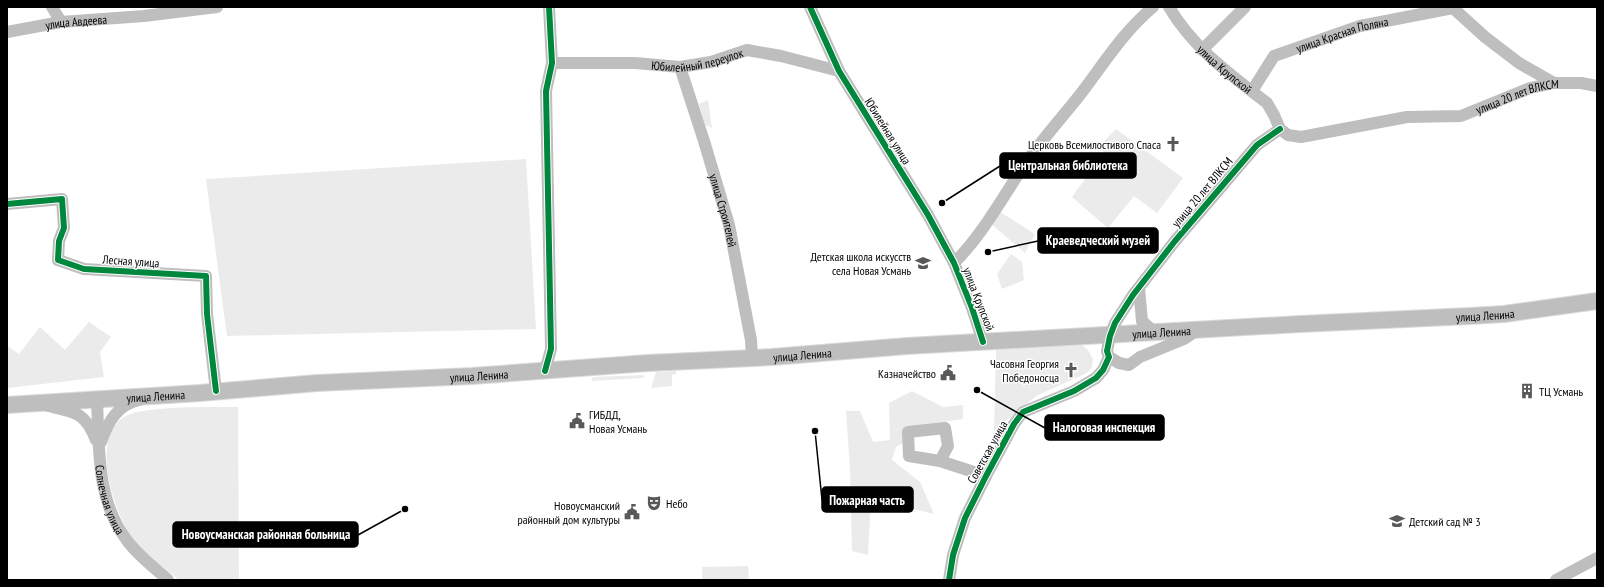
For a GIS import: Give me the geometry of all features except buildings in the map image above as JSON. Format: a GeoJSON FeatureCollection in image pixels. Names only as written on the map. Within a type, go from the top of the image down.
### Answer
{"type":"FeatureCollection","features":[{"type":"Feature","properties":{"kind":"main road","name":"улица Ленина"},"geometry":{"type":"LineString","coordinates":[[7,405],[156,396],[317,383],[545,371],[983,342],[1476,316],[1596,305]]}},
{"type":"Feature","properties":{"kind":"street"},"geometry":{"type":"LineString","coordinates":[[52,7],[61,22]]}},
{"type":"Feature","properties":{"kind":"street","name":"улица Авдеева"},"geometry":{"type":"LineString","coordinates":[[7,32],[61,22],[149,11],[217,7]]}},
{"type":"Feature","properties":{"kind":"street"},"geometry":{"type":"LineString","coordinates":[[545,371],[551,349],[546,91],[552,63],[549,7]]}},
{"type":"Feature","properties":{"kind":"street","name":"Юбилейная улица"},"geometry":{"type":"LineString","coordinates":[[810,7],[838,71],[928,216],[954,263]]}},
{"type":"Feature","properties":{"kind":"street","name":"улица Крупской"},"geometry":{"type":"LineString","coordinates":[[983,342],[972,308],[954,263],[969,249],[1022,167],[1085,89],[1132,26],[1153,7]]}},
{"type":"Feature","properties":{"kind":"street","name":"улица Крупской"},"geometry":{"type":"LineString","coordinates":[[1170,7],[1180,24],[1202,50],[1267,104],[1280,129]]}},
{"type":"Feature","properties":{"kind":"street"},"geometry":{"type":"LineString","coordinates":[[1202,50],[1245,7]]}},
{"type":"Feature","properties":{"kind":"street","name":"улица Красная Поляна"},"geometry":{"type":"LineString","coordinates":[[1252,91],[1274,56],[1360,26],[1453,8],[1485,37],[1513,59],[1554,83]]}},
{"type":"Feature","properties":{"kind":"street","name":"Юбилейный переулок"},"geometry":{"type":"LineString","coordinates":[[552,63],[635,63],[680,67],[711,62],[747,50],[781,56],[838,71]]}},
{"type":"Feature","properties":{"kind":"street","name":"улица Строителей"},"geometry":{"type":"LineString","coordinates":[[680,67],[729,225],[751,340],[752,358]]}},
{"type":"Feature","properties":{"kind":"street","name":"улица 20 лет ВЛКСМ"},"geometry":{"type":"LineString","coordinates":[[1110,336],[1115,323],[1139,288],[1175,241],[1256,145],[1280,129],[1288,135],[1301,137],[1407,117],[1461,116],[1530,88],[1554,83],[1581,83],[1597,86]]}},
{"type":"Feature","properties":{"kind":"street","name":"Лесная улица"},"geometry":{"type":"LineString","coordinates":[[7,204],[62,199],[64,228],[59,241],[58,260],[84,269],[206,276],[207,314],[216,391]]}},
{"type":"Feature","properties":{"kind":"street"},"geometry":{"type":"LineString","coordinates":[[1139,288],[1142,322],[1155,332]]}},
{"type":"Feature","properties":{"kind":"street"},"geometry":{"type":"LineString","coordinates":[[1109,357],[1119,363],[1129,365],[1140,357],[1184,339],[1197,330]]}},
{"type":"Feature","properties":{"kind":"street","name":"Советская улица"},"geometry":{"type":"LineString","coordinates":[[949,580],[952,555],[965,518],[1014,424],[1023,412],[1074,391],[1096,378],[1103,370],[1109,357],[1107,351],[1110,336]]}},
{"type":"Feature","properties":{"kind":"street"},"geometry":{"type":"LineString","coordinates":[[99,448],[107,426],[114,415],[128,402],[156,396]]}},
{"type":"Feature","properties":{"kind":"street","name":"Солнечная улица"},"geometry":{"type":"LineString","coordinates":[[97,399],[100,465],[104,486],[113,517],[126,540],[168,580]]}},
{"type":"Feature","properties":{"kind":"street"},"geometry":{"type":"LineString","coordinates":[[37,403],[75,412],[90,426],[99,448]]}},
{"type":"Feature","properties":{"kind":"street"},"geometry":{"type":"LineString","coordinates":[[940,461],[986,476]]}},
{"type":"Feature","properties":{"kind":"street"},"geometry":{"type":"LineString","coordinates":[[1556,580],[1597,558]]}},
{"type":"Feature","properties":{"kind":"shaded area"},"geometry":{"type":"Polygon","coordinates":[[[708,100],[712,128],[705,125],[699,104],[708,100]]]}},
{"type":"Feature","properties":{"kind":"shaded area"},"geometry":{"type":"Polygon","coordinates":[[[1116,129],[1183,178],[1157,213],[1134,196],[1108,228],[1072,197],[1104,153],[1099,146],[1116,129]]]}},
{"type":"Feature","properties":{"kind":"shaded area"},"geometry":{"type":"Polygon","coordinates":[[[526,159],[536,329],[227,336],[206,179],[526,159]]]}},
{"type":"Feature","properties":{"kind":"shaded area"},"geometry":{"type":"Polygon","coordinates":[[[1000,212],[1035,234],[1025,253],[990,223],[1000,212]]]}},
{"type":"Feature","properties":{"kind":"shaded area"},"geometry":{"type":"Polygon","coordinates":[[[1011,254],[1022,262],[1024,280],[1002,289],[997,274],[1011,254]]]}},
{"type":"Feature","properties":{"kind":"shaded area"},"geometry":{"type":"Polygon","coordinates":[[[89,322],[111,337],[100,352],[104,377],[7,388],[7,346],[19,354],[40,327],[65,350],[89,322]]]}},
{"type":"Feature","properties":{"kind":"shaded area"},"geometry":{"type":"Polygon","coordinates":[[[1079,343],[1088,350],[1093,359],[1092,367],[1087,373],[1036,396],[994,431],[996,351],[1000,348],[1079,343]]]}},
{"type":"Feature","properties":{"kind":"shaded area"},"geometry":{"type":"Polygon","coordinates":[[[676,371],[676,374],[672,375],[672,386],[651,388],[656,372],[676,371]]]}},
{"type":"Feature","properties":{"kind":"shaded area"},"geometry":{"type":"Polygon","coordinates":[[[643,375],[644,378],[591,381],[593,377],[643,375]]]}},
{"type":"Feature","properties":{"kind":"shaded area"},"geometry":{"type":"Polygon","coordinates":[[[912,391],[943,407],[963,405],[963,419],[906,428],[905,442],[896,447],[892,460],[920,482],[934,514],[871,499],[868,555],[852,551],[850,468],[846,411],[860,411],[873,442],[890,440],[889,403],[912,391]]]}},
{"type":"Feature","properties":{"kind":"shaded area"},"geometry":{"type":"Polygon","coordinates":[[[196,407],[238,407],[239,580],[179,580],[140,547],[123,523],[117,508],[108,474],[106,456],[108,440],[114,427],[124,417],[133,413],[146,410],[196,407]]]}},
{"type":"Feature","properties":{"kind":"shaded area"},"geometry":{"type":"Polygon","coordinates":[[[748,566],[749,580],[702,580],[702,567],[748,566]]]}},
{"type":"Feature","properties":{"kind":"cycle path"},"geometry":{"type":"LineString","coordinates":[[545,371],[551,349],[546,91],[552,63],[549,7]]}},
{"type":"Feature","properties":{"kind":"cycle path"},"geometry":{"type":"LineString","coordinates":[[810,7],[839,71],[928,215],[954,263],[972,308],[983,342]]}},
{"type":"Feature","properties":{"kind":"cycle path"},"geometry":{"type":"LineString","coordinates":[[949,580],[953,555],[965,518],[1014,424],[1023,412],[1074,391],[1096,378],[1103,370],[1109,357],[1107,351],[1110,336],[1115,323],[1133,295],[1175,241],[1257,145],[1280,129]]}},
{"type":"Feature","properties":{"kind":"cycle path"},"geometry":{"type":"LineString","coordinates":[[7,204],[62,199],[64,228],[59,241],[58,260],[84,269],[206,276],[207,314],[216,391]]}},
{"type":"Feature","properties":{"kind":"place","name":"Церковь Всемилостивого Спаса"},"geometry":{"type":"Point","coordinates":[1173,144]}},
{"type":"Feature","properties":{"kind":"place","name":"Центральная библиотека"},"geometry":{"type":"Point","coordinates":[942,203]}},
{"type":"Feature","properties":{"kind":"place","name":"Краеведческий музей"},"geometry":{"type":"Point","coordinates":[988,252]}},
{"type":"Feature","properties":{"kind":"place","name":"Детская школа искусств села Новая Усмань"},"geometry":{"type":"Point","coordinates":[923,263]}},
{"type":"Feature","properties":{"kind":"place","name":"Часовня Георгия Победоносца"},"geometry":{"type":"Point","coordinates":[1071,370]}},
{"type":"Feature","properties":{"kind":"place","name":"Казначейство"},"geometry":{"type":"Point","coordinates":[948,373]}},
{"type":"Feature","properties":{"kind":"place","name":"Налоговая инспекция"},"geometry":{"type":"Point","coordinates":[977,390]}},
{"type":"Feature","properties":{"kind":"place","name":"ТЦ Усмань"},"geometry":{"type":"Point","coordinates":[1527,391]}},
{"type":"Feature","properties":{"kind":"place","name":"ГИБДД, Новая Усмань"},"geometry":{"type":"Point","coordinates":[577,421]}},
{"type":"Feature","properties":{"kind":"place","name":"Пожарная часть"},"geometry":{"type":"Point","coordinates":[815,431]}},
{"type":"Feature","properties":{"kind":"place","name":"Небо"},"geometry":{"type":"Point","coordinates":[654,503]}},
{"type":"Feature","properties":{"kind":"place","name":"Новоусманская районная больница"},"geometry":{"type":"Point","coordinates":[405,509]}},
{"type":"Feature","properties":{"kind":"place","name":"Новоусманский районный дом культуры"},"geometry":{"type":"Point","coordinates":[632,512]}},
{"type":"Feature","properties":{"kind":"place","name":"Детский сад № 3"},"geometry":{"type":"Point","coordinates":[1397,521]}}]}
